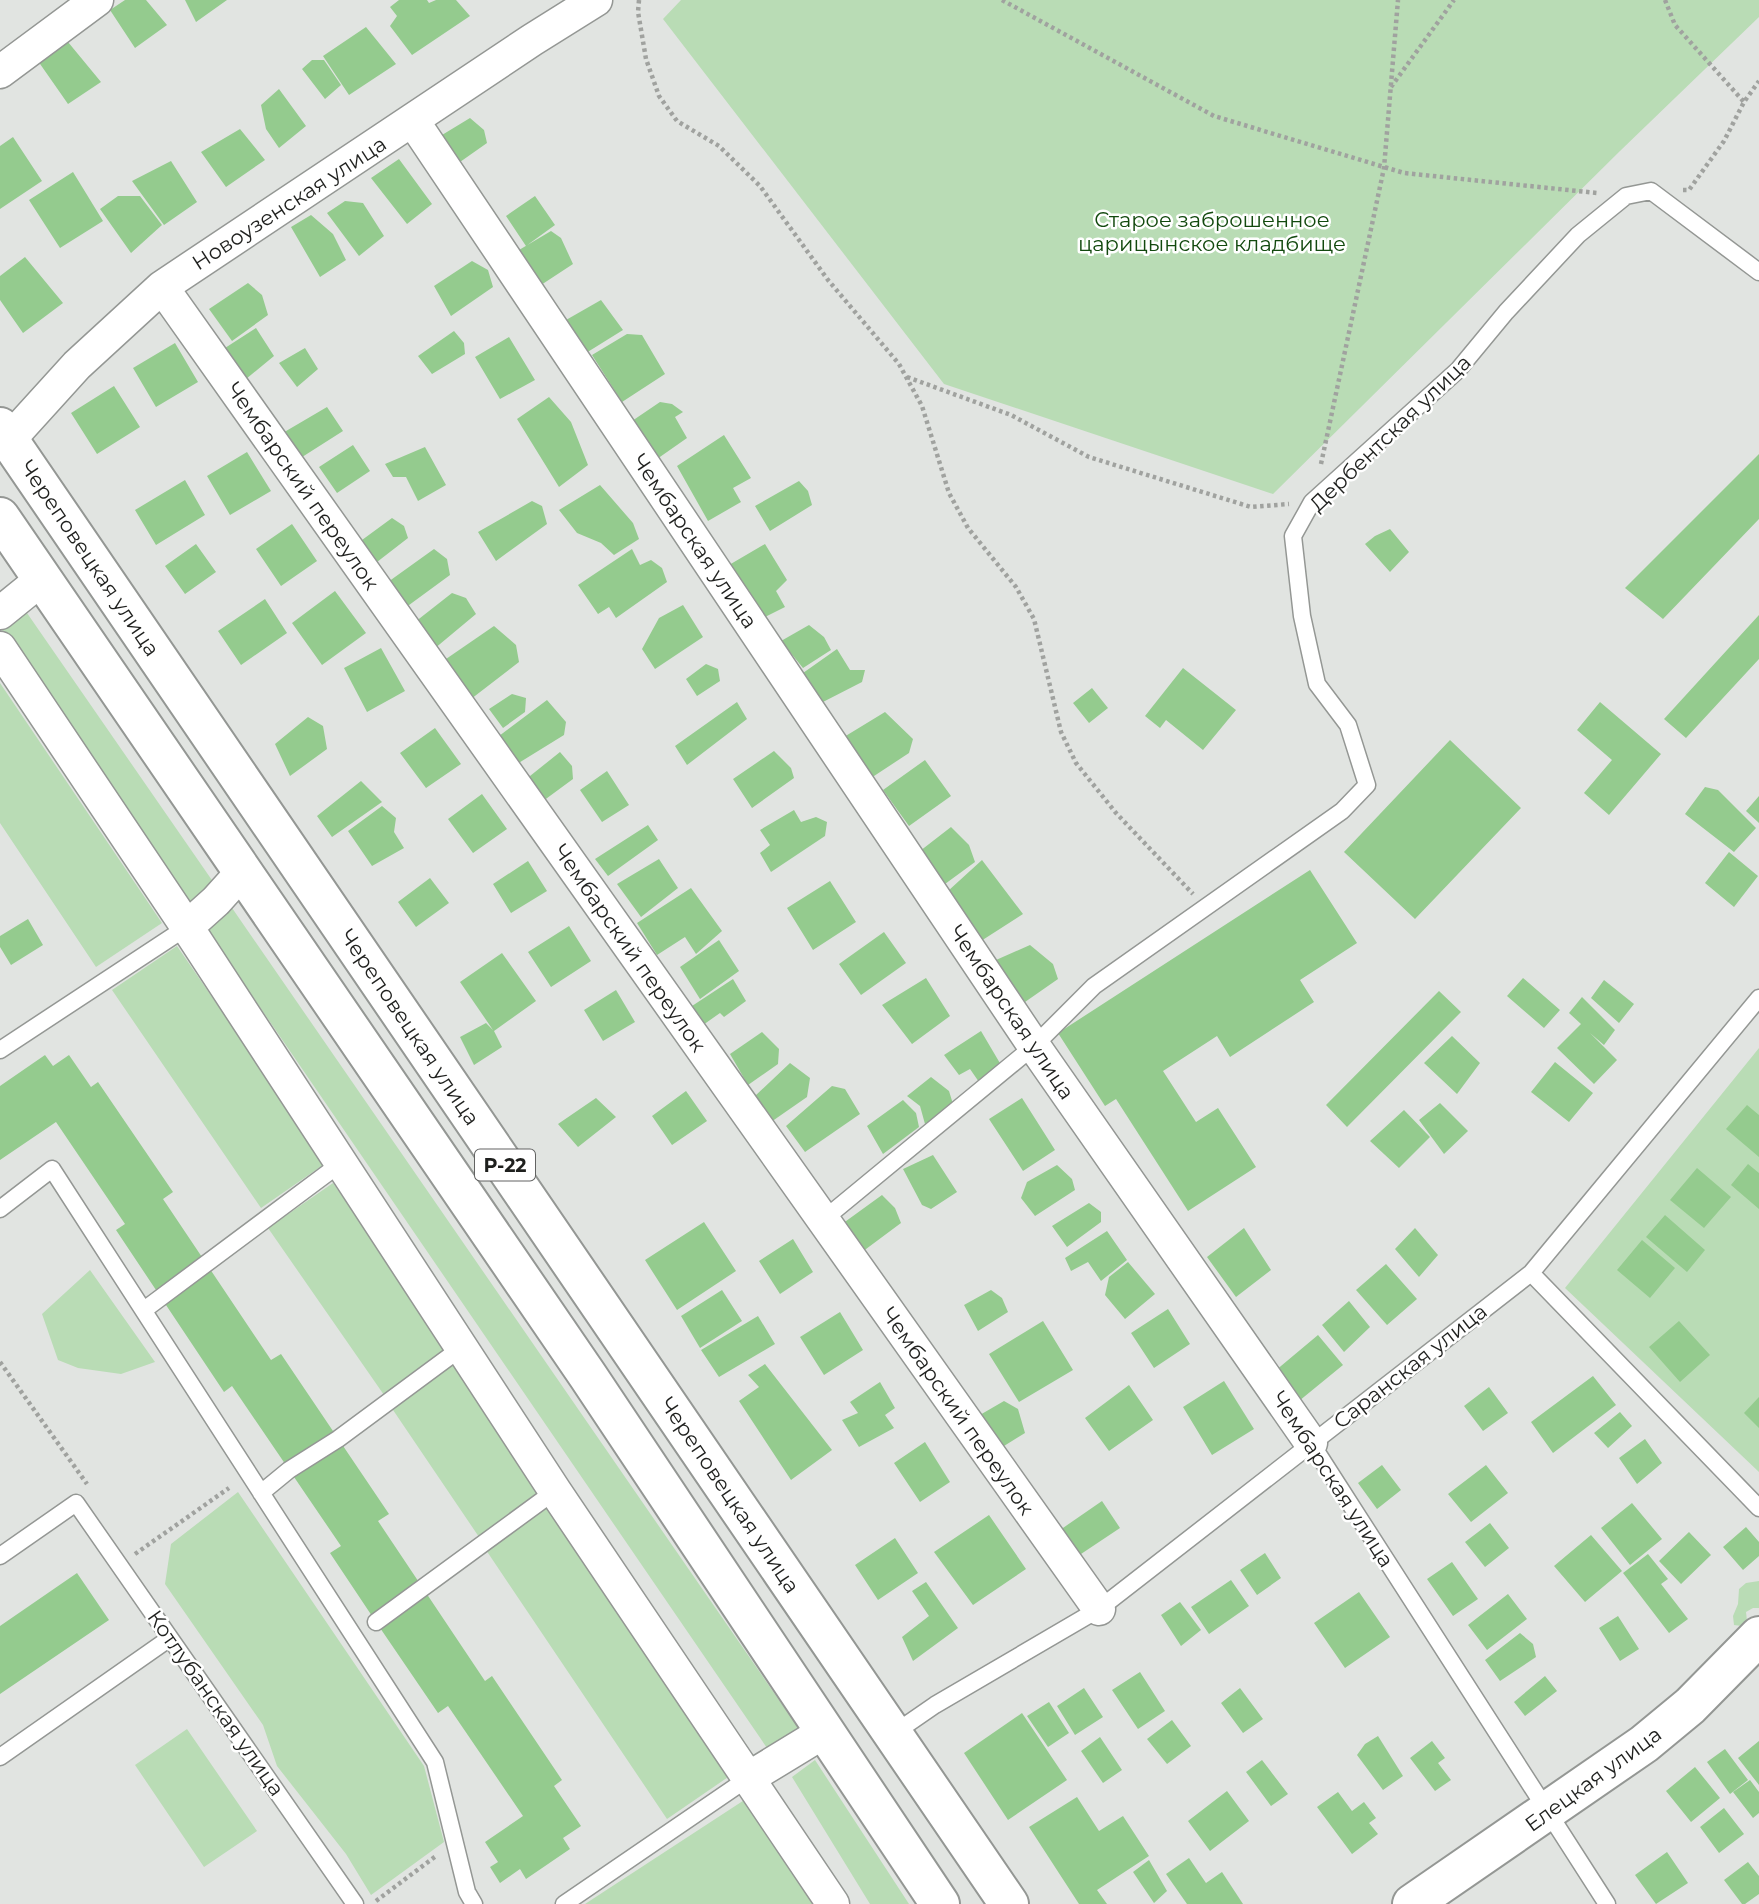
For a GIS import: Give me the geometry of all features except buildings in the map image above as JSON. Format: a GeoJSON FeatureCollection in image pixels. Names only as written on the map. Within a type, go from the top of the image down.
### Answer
{"type":"FeatureCollection","features":[{"type":"Feature","properties":{"kind":"main road","name":"Череповецкая улица"},"geometry":{"type":"LineString","coordinates":[[4,433],[1009,1904]]}},
{"type":"Feature","properties":{"kind":"main road","name":"Р-22"},"geometry":{"type":"LineString","coordinates":[[0,517],[588,1376],[940,1904]]}},
{"type":"Feature","properties":{"kind":"main road","name":"Елецкая улица"},"geometry":{"type":"LineString","coordinates":[[1412,1904],[1644,1744],[1690,1706],[1759,1636]]}},
{"type":"Feature","properties":{"kind":"street"},"geometry":{"type":"LineString","coordinates":[[0,72],[97,0]]}},
{"type":"Feature","properties":{"kind":"street","name":"Новоузенская улица"},"geometry":{"type":"LineString","coordinates":[[4,433],[162,287],[596,0]]}},
{"type":"Feature","properties":{"kind":"street","name":"Чембарская улица"},"geometry":{"type":"LineString","coordinates":[[413,121],[1034,1046],[1311,1443]]}},
{"type":"Feature","properties":{"kind":"street","name":"Чембарский переулок"},"geometry":{"type":"LineString","coordinates":[[162,287],[1099,1609]]}},
{"type":"Feature","properties":{"kind":"street"},"geometry":{"type":"LineString","coordinates":[[0,613],[42,579]]}},
{"type":"Feature","properties":{"kind":"street"},"geometry":{"type":"LineString","coordinates":[[0,648],[187,927],[555,1491],[833,1904]]}},
{"type":"Feature","properties":{"kind":"street"},"geometry":{"type":"LineString","coordinates":[[187,927],[216,901],[243,871]]}},
{"type":"Feature","properties":{"kind":"street"},"geometry":{"type":"LineString","coordinates":[[747,1779],[824,1732]]}},
{"type":"Feature","properties":{"kind":"lane","name":"Дербентская улица"},"geometry":{"type":"LineString","coordinates":[[823,1220],[1034,1046],[1094,986],[1342,811],[1367,785],[1348,724],[1317,684],[1302,616],[1293,536],[1312,502],[1458,370],[1506,312],[1578,235],[1626,196],[1651,191]]}},
{"type":"Feature","properties":{"kind":"lane"},"geometry":{"type":"LineString","coordinates":[[1651,191],[1759,272]]}},
{"type":"Feature","properties":{"kind":"lane"},"geometry":{"type":"LineString","coordinates":[[0,1049],[187,927]]}},
{"type":"Feature","properties":{"kind":"lane","name":"Саранская улица"},"geometry":{"type":"LineString","coordinates":[[893,1734],[935,1705],[1099,1609],[1531,1273],[1759,998]]}},
{"type":"Feature","properties":{"kind":"lane"},"geometry":{"type":"LineString","coordinates":[[144,1310],[341,1163]]}},
{"type":"Feature","properties":{"kind":"lane"},"geometry":{"type":"LineString","coordinates":[[0,1209],[52,1168],[435,1762],[467,1892],[474,1904]]}},
{"type":"Feature","properties":{"kind":"lane"},"geometry":{"type":"LineString","coordinates":[[1531,1273],[1759,1508]]}},
{"type":"Feature","properties":{"kind":"lane"},"geometry":{"type":"LineString","coordinates":[[261,1493],[289,1470],[338,1439],[461,1348]]}},
{"type":"Feature","properties":{"kind":"lane","name":"Чембарская улица"},"geometry":{"type":"LineString","coordinates":[[1311,1443],[1607,1904]]}},
{"type":"Feature","properties":{"kind":"lane"},"geometry":{"type":"LineString","coordinates":[[376,1622],[555,1491]]}},
{"type":"Feature","properties":{"kind":"lane","name":"Котлубанская улица"},"geometry":{"type":"LineString","coordinates":[[0,1556],[76,1503],[355,1904]]}},
{"type":"Feature","properties":{"kind":"lane"},"geometry":{"type":"LineString","coordinates":[[0,1757],[170,1638]]}},
{"type":"Feature","properties":{"kind":"lane"},"geometry":{"type":"LineString","coordinates":[[564,1904],[747,1779]]}},
{"type":"Feature","properties":{"kind":"path"},"geometry":{"type":"LineString","coordinates":[[639,0],[638,12],[646,59],[659,96],[677,121],[719,146],[760,186],[828,280],[899,364],[922,405],[949,493],[968,528],[1016,587],[1034,619],[1061,732],[1076,763],[1116,813],[1206,907]]}},
{"type":"Feature","properties":{"kind":"path"},"geometry":{"type":"LineString","coordinates":[[1002,0],[1214,116],[1404,173],[1626,196]]}},
{"type":"Feature","properties":{"kind":"path"},"geometry":{"type":"LineString","coordinates":[[906,377],[1011,415],[1089,457],[1251,507],[1312,502],[1342,374],[1384,167],[1398,0]]}},
{"type":"Feature","properties":{"kind":"path"},"geometry":{"type":"LineString","coordinates":[[1391,88],[1454,0]]}},
{"type":"Feature","properties":{"kind":"path"},"geometry":{"type":"LineString","coordinates":[[1665,0],[1675,24],[1744,102]]}},
{"type":"Feature","properties":{"kind":"path"},"geometry":{"type":"LineString","coordinates":[[1651,191],[1689,190],[1724,141],[1744,102],[1759,81]]}},
{"type":"Feature","properties":{"kind":"path"},"geometry":{"type":"LineString","coordinates":[[135,1555],[229,1488]]}},
{"type":"Feature","properties":{"kind":"path"},"geometry":{"type":"LineString","coordinates":[[372,1904],[446,1849]]}},
{"type":"Feature","properties":{"kind":"green space","name":"Старое заброшенное царицынское кладбище"},"geometry":{"type":"Polygon","coordinates":[[[681,0],[1759,0],[1759,17],[1273,494],[944,384],[663,19],[681,0]]]}},
{"type":"Feature","properties":{"kind":"green space"},"geometry":{"type":"Polygon","coordinates":[[[27,613],[216,886],[191,903],[2,630],[27,613]]]}},
{"type":"Feature","properties":{"kind":"green space"},"geometry":{"type":"Polygon","coordinates":[[[0,683],[162,923],[96,967],[0,823],[0,683]]]}},
{"type":"Feature","properties":{"kind":"green space"},"geometry":{"type":"Polygon","coordinates":[[[230,905],[799,1729],[767,1748],[203,924],[230,905]]]}},
{"type":"Feature","properties":{"kind":"green space"},"geometry":{"type":"Polygon","coordinates":[[[177,946],[326,1163],[261,1208],[112,990],[177,946]]]}},
{"type":"Feature","properties":{"kind":"green space"},"geometry":{"type":"Polygon","coordinates":[[[1759,1048],[1759,1472],[1565,1288],[1759,1048]]]}},
{"type":"Feature","properties":{"kind":"green space"},"geometry":{"type":"Polygon","coordinates":[[[333,1183],[449,1349],[384,1395],[268,1228],[333,1183]]]}},
{"type":"Feature","properties":{"kind":"green space"},"geometry":{"type":"Polygon","coordinates":[[[90,1270],[155,1362],[121,1374],[78,1368],[58,1360],[42,1314],[90,1270]]]}},
{"type":"Feature","properties":{"kind":"green space"},"geometry":{"type":"Polygon","coordinates":[[[457,1362],[545,1492],[479,1537],[391,1407],[457,1362]]]}},
{"type":"Feature","properties":{"kind":"green space"},"geometry":{"type":"Polygon","coordinates":[[[238,1492],[424,1766],[444,1842],[371,1895],[346,1854],[277,1766],[263,1725],[165,1584],[171,1544],[238,1492]]]}},
{"type":"Feature","properties":{"kind":"green space"},"geometry":{"type":"Polygon","coordinates":[[[553,1504],[734,1773],[667,1819],[486,1550],[553,1504]]]}},
{"type":"Feature","properties":{"kind":"green space"},"geometry":{"type":"Polygon","coordinates":[[[1759,1581],[1759,1608],[1746,1612],[1747,1621],[1742,1626],[1734,1625],[1733,1616],[1738,1604],[1739,1589],[1746,1583],[1759,1581]]]}},
{"type":"Feature","properties":{"kind":"green space"},"geometry":{"type":"Polygon","coordinates":[[[187,1729],[257,1831],[204,1867],[135,1765],[187,1729]]]}},
{"type":"Feature","properties":{"kind":"green space"},"geometry":{"type":"Polygon","coordinates":[[[815,1760],[909,1904],[870,1904],[792,1777],[815,1760]]]}},
{"type":"Feature","properties":{"kind":"green space"},"geometry":{"type":"Polygon","coordinates":[[[752,1795],[829,1904],[585,1904],[752,1795]]]}}]}
